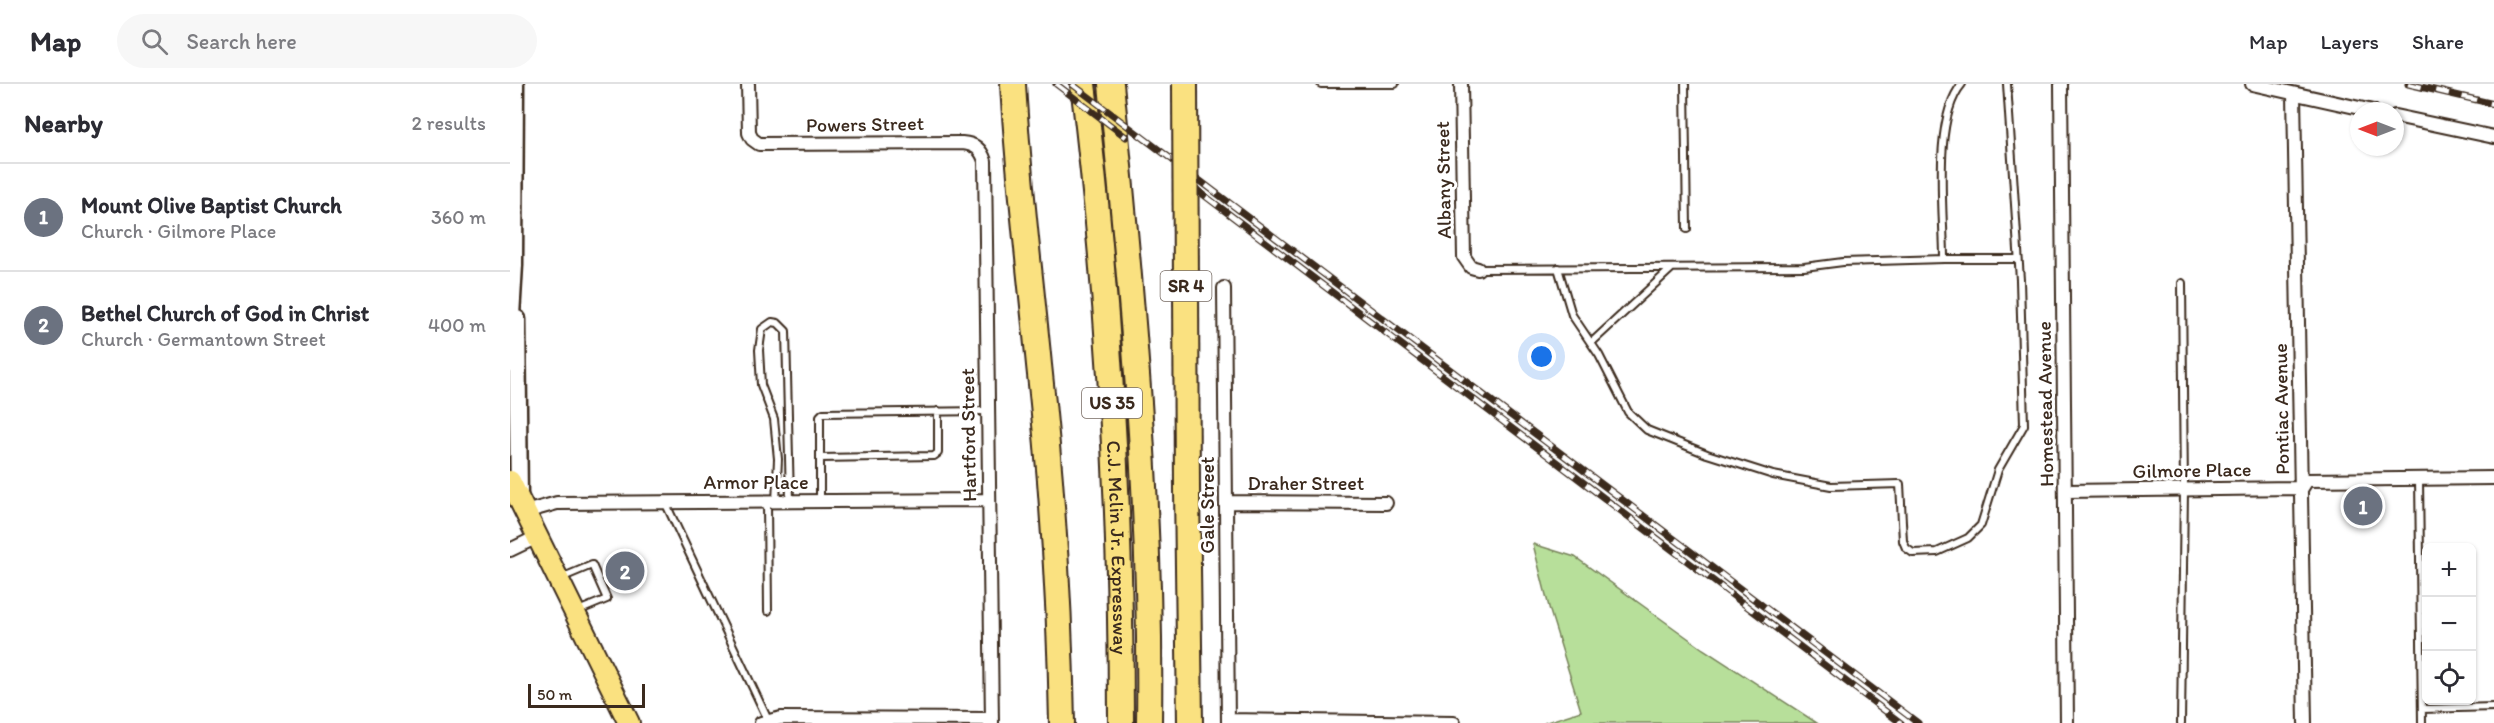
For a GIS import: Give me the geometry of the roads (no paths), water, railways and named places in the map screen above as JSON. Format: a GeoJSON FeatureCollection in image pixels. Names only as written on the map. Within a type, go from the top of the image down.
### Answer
{"type":"FeatureCollection","features":[{"type":"Feature","properties":{"kind":"highway"},"geometry":{"type":"LineString","coordinates":[[998,84],[1016,159]]}},
{"type":"Feature","properties":{"kind":"highway"},"geometry":{"type":"LineString","coordinates":[[1013,84],[1016,159],[1040,366],[1060,623],[1062,723]]}},
{"type":"Feature","properties":{"kind":"highway","name":"C.J. Mclin Jr. Expressway"},"geometry":{"type":"LineString","coordinates":[[1083,84],[1096,195],[1114,434],[1119,555],[1121,723]]}},
{"type":"Feature","properties":{"kind":"highway","name":"C.J. Mclin Jr. Expressway"},"geometry":{"type":"LineString","coordinates":[[1111,84],[1138,383],[1145,517],[1149,723]]}},
{"type":"Feature","properties":{"kind":"highway","name":"SR 4"},"geometry":{"type":"LineString","coordinates":[[1185,84],[1186,489],[1190,720]]}},
{"type":"Feature","properties":{"kind":"highway"},"geometry":{"type":"LineString","coordinates":[[1060,623],[1076,723]]}},
{"type":"Feature","properties":{"kind":"main road"},"geometry":{"type":"LineString","coordinates":[[518,497],[629,723]]}},
{"type":"Feature","properties":{"kind":"street"},"geometry":{"type":"LineString","coordinates":[[515,84],[514,265],[519,407],[518,497]]}},
{"type":"Feature","properties":{"kind":"street","name":"Powers Street"},"geometry":{"type":"LineString","coordinates":[[748,84],[749,133],[752,139],[759,144],[962,143],[979,148]]}},
{"type":"Feature","properties":{"kind":"street","name":"Albany Street"},"geometry":{"type":"LineString","coordinates":[[1461,84],[1464,257],[1472,267],[1478,269]]}},
{"type":"Feature","properties":{"kind":"street","name":"Homestead Avenue"},"geometry":{"type":"LineString","coordinates":[[2061,84],[2067,723]]}},
{"type":"Feature","properties":{"kind":"street"},"geometry":{"type":"LineString","coordinates":[[2252,84],[2350,106]]}},
{"type":"Feature","properties":{"kind":"street","name":"Pontiac Avenue"},"geometry":{"type":"LineString","coordinates":[[2294,94],[2305,723]]}},
{"type":"Feature","properties":{"kind":"street"},"geometry":{"type":"LineString","coordinates":[[2404,118],[2494,137]]}},
{"type":"Feature","properties":{"kind":"street","name":"Hartford Street"},"geometry":{"type":"LineString","coordinates":[[979,148],[985,161],[992,721]]}},
{"type":"Feature","properties":{"kind":"street"},"geometry":{"type":"LineString","coordinates":[[510,333],[514,265]]}},
{"type":"Feature","properties":{"kind":"street","name":"Gale Street"},"geometry":{"type":"LineString","coordinates":[[1224,288],[1228,722]]}},
{"type":"Feature","properties":{"kind":"street","name":"Gilmore Place"},"geometry":{"type":"LineString","coordinates":[[2066,491],[2302,488],[2307,480],[2494,478]]}},
{"type":"Feature","properties":{"kind":"street","name":"Armor Place"},"geometry":{"type":"LineString","coordinates":[[518,497],[557,503],[988,500]]}},
{"type":"Feature","properties":{"kind":"street","name":"Draher Street"},"geometry":{"type":"LineString","coordinates":[[1226,502],[1386,503]]}},
{"type":"Feature","properties":{"kind":"street"},"geometry":{"type":"LineString","coordinates":[[510,550],[537,537]]}},
{"type":"Feature","properties":{"kind":"street"},"geometry":{"type":"LineString","coordinates":[[766,722],[992,721]]}},
{"type":"Feature","properties":{"kind":"street"},"geometry":{"type":"LineString","coordinates":[[1228,722],[1454,723]]}},
{"type":"Feature","properties":{"kind":"lane"},"geometry":{"type":"LineString","coordinates":[[1321,84],[1395,84]]}},
{"type":"Feature","properties":{"kind":"lane"},"geometry":{"type":"LineString","coordinates":[[1685,84],[1688,229]]}},
{"type":"Feature","properties":{"kind":"lane"},"geometry":{"type":"LineString","coordinates":[[1944,259],[1944,131],[1952,98],[1962,84]]}},
{"type":"Feature","properties":{"kind":"lane"},"geometry":{"type":"LineString","coordinates":[[1558,268],[1572,315],[1591,343],[1628,412],[1647,430],[1707,454],[1773,475],[1831,486],[1900,484],[1903,541],[1906,548],[1913,553],[1937,552],[1968,538],[1981,525],[1998,470],[2025,425],[2007,84]]}},
{"type":"Feature","properties":{"kind":"lane"},"geometry":{"type":"LineString","coordinates":[[1478,269],[1804,267],[1843,262],[2018,259]]}},
{"type":"Feature","properties":{"kind":"lane"},"geometry":{"type":"LineString","coordinates":[[1591,343],[1673,268]]}},
{"type":"Feature","properties":{"kind":"lane"},"geometry":{"type":"LineString","coordinates":[[2181,723],[2184,490],[2182,283]]}},
{"type":"Feature","properties":{"kind":"lane"},"geometry":{"type":"LineString","coordinates":[[768,611],[772,502],[778,459],[774,419],[761,385],[759,350],[762,329],[772,322],[778,323],[786,331],[790,501]]}},
{"type":"Feature","properties":{"kind":"lane"},"geometry":{"type":"LineString","coordinates":[[820,458],[934,456],[938,453],[938,411]]}},
{"type":"Feature","properties":{"kind":"lane"},"geometry":{"type":"LineString","coordinates":[[820,501],[820,416],[824,414],[987,411]]}},
{"type":"Feature","properties":{"kind":"lane"},"geometry":{"type":"LineString","coordinates":[[2419,478],[2422,723]]}},
{"type":"Feature","properties":{"kind":"lane"},"geometry":{"type":"LineString","coordinates":[[665,502],[766,722]]}},
{"type":"Feature","properties":{"kind":"lane"},"geometry":{"type":"LineString","coordinates":[[558,579],[592,565],[607,599],[575,612]]}},
{"type":"Feature","properties":{"kind":"lane"},"geometry":{"type":"LineString","coordinates":[[2422,709],[2494,707]]}},
{"type":"Feature","properties":{"kind":"railway"},"geometry":{"type":"LineString","coordinates":[[1056,84],[1126,137]]}},
{"type":"Feature","properties":{"kind":"railway"},"geometry":{"type":"LineString","coordinates":[[1072,84],[1918,723]]}},
{"type":"Feature","properties":{"kind":"railway"},"geometry":{"type":"LineString","coordinates":[[2408,84],[2494,104]]}},
{"type":"Feature","properties":{"kind":"railway"},"geometry":{"type":"LineString","coordinates":[[1184,180],[1901,723]]}},
{"type":"Feature","properties":{"kind":"place","name":"Mount Olive Baptist Church"},"geometry":{"type":"Point","coordinates":[2363,506]}},
{"type":"Feature","properties":{"kind":"place","name":"Bethel Church of God in Christ"},"geometry":{"type":"Point","coordinates":[625,571]}}]}
